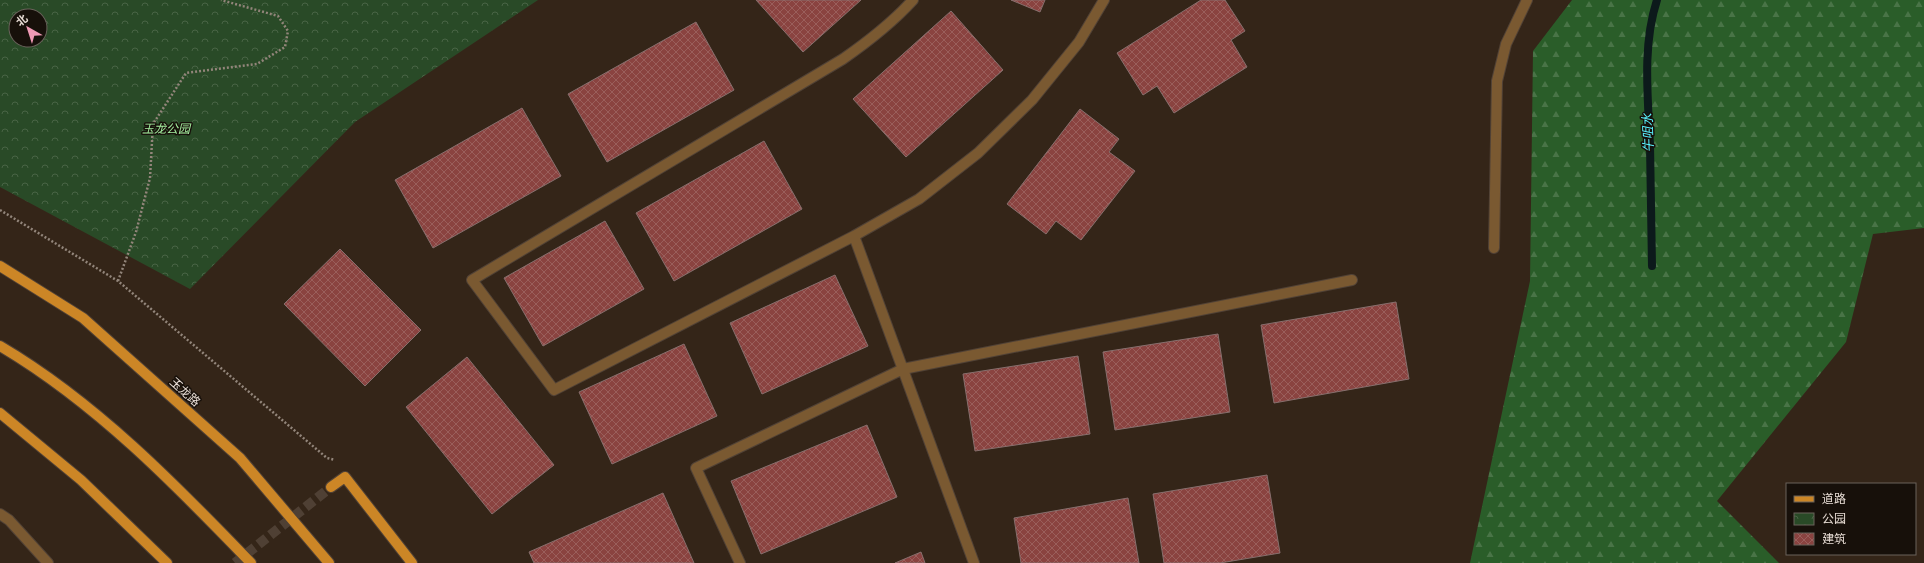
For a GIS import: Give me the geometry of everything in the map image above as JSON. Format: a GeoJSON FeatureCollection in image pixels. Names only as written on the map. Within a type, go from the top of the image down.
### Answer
{"type":"FeatureCollection","features":[{"type":"Feature","properties":{"kind":"main road","name":"玉龙路"},"geometry":{"type":"LineString","coordinates":[[0,266],[83,318],[240,458],[329,563]]}},
{"type":"Feature","properties":{"kind":"main road"},"geometry":{"type":"LineString","coordinates":[[0,346],[33,366],[120,434],[197,506],[251,563]]}},
{"type":"Feature","properties":{"kind":"main road"},"geometry":{"type":"LineString","coordinates":[[0,413],[80,480],[167,563]]}},
{"type":"Feature","properties":{"kind":"main road"},"geometry":{"type":"LineString","coordinates":[[331,487],[345,477],[412,563]]}},
{"type":"Feature","properties":{"kind":"street"},"geometry":{"type":"LineString","coordinates":[[913,0],[893,21],[844,59],[472,280],[554,390],[854,236],[919,199],[978,153],[1032,100],[1079,42],[1104,0]]}},
{"type":"Feature","properties":{"kind":"street"},"geometry":{"type":"LineString","coordinates":[[1494,248],[1497,81],[1506,44],[1527,0]]}},
{"type":"Feature","properties":{"kind":"street"},"geometry":{"type":"LineString","coordinates":[[854,236],[974,563]]}},
{"type":"Feature","properties":{"kind":"street"},"geometry":{"type":"LineString","coordinates":[[740,563],[696,468],[903,369],[1352,280]]}},
{"type":"Feature","properties":{"kind":"street"},"geometry":{"type":"LineString","coordinates":[[0,514],[9,520],[48,563]]}},
{"type":"Feature","properties":{"kind":"path"},"geometry":{"type":"LineString","coordinates":[[118,281],[136,232],[150,178],[153,124],[186,73],[256,64],[285,47],[288,31],[278,16],[222,0]]}},
{"type":"Feature","properties":{"kind":"path"},"geometry":{"type":"LineString","coordinates":[[0,210],[118,281],[327,458],[340,461]]}},
{"type":"Feature","properties":{"kind":"green space","name":"玉龙公园"},"geometry":{"type":"Polygon","coordinates":[[[0,0],[538,0],[355,122],[190,289],[0,187],[0,0]]]}},
{"type":"Feature","properties":{"kind":"green space"},"geometry":{"type":"Polygon","coordinates":[[[1572,0],[1924,0],[1924,228],[1873,234],[1846,342],[1717,501],[1779,563],[1470,563],[1530,281],[1533,51],[1572,0]]]}},
{"type":"Feature","properties":{"kind":"building"},"geometry":{"type":"Polygon","coordinates":[[[756,0],[861,0],[803,52],[756,0]]]}},
{"type":"Feature","properties":{"kind":"building"},"geometry":{"type":"Polygon","coordinates":[[[1011,0],[1045,0],[1040,12],[1011,0]]]}},
{"type":"Feature","properties":{"kind":"building"},"geometry":{"type":"Polygon","coordinates":[[[1201,0],[1225,0],[1245,31],[1231,40],[1247,67],[1174,113],[1157,86],[1143,95],[1117,53],[1201,0]]]}},
{"type":"Feature","properties":{"kind":"building"},"geometry":{"type":"Polygon","coordinates":[[[951,11],[1003,70],[906,157],[853,99],[951,11]]]}},
{"type":"Feature","properties":{"kind":"building"},"geometry":{"type":"Polygon","coordinates":[[[696,22],[734,90],[607,162],[568,94],[696,22]]]}},
{"type":"Feature","properties":{"kind":"building"},"geometry":{"type":"Polygon","coordinates":[[[522,108],[561,176],[433,248],[395,180],[522,108]]]}},
{"type":"Feature","properties":{"kind":"building"},"geometry":{"type":"Polygon","coordinates":[[[1080,109],[1119,139],[1109,152],[1135,171],[1081,240],[1056,221],[1046,234],[1007,204],[1080,109]]]}},
{"type":"Feature","properties":{"kind":"building"},"geometry":{"type":"Polygon","coordinates":[[[764,141],[802,209],[674,281],[636,213],[764,141]]]}},
{"type":"Feature","properties":{"kind":"building"},"geometry":{"type":"Polygon","coordinates":[[[605,221],[644,289],[543,346],[504,278],[605,221]]]}},
{"type":"Feature","properties":{"kind":"building"},"geometry":{"type":"Polygon","coordinates":[[[340,249],[421,330],[365,386],[284,304],[340,249]]]}},
{"type":"Feature","properties":{"kind":"building"},"geometry":{"type":"Polygon","coordinates":[[[835,275],[868,346],[762,394],[730,323],[835,275]]]}},
{"type":"Feature","properties":{"kind":"building"},"geometry":{"type":"Polygon","coordinates":[[[1396,302],[1409,379],[1274,403],[1261,325],[1396,302]]]}},
{"type":"Feature","properties":{"kind":"building"},"geometry":{"type":"Polygon","coordinates":[[[1218,334],[1230,412],[1115,430],[1103,352],[1218,334]]]}},
{"type":"Feature","properties":{"kind":"building"},"geometry":{"type":"Polygon","coordinates":[[[684,344],[717,416],[612,464],[579,392],[684,344]]]}},
{"type":"Feature","properties":{"kind":"building"},"geometry":{"type":"Polygon","coordinates":[[[1078,356],[1090,434],[975,451],[963,374],[1078,356]]]}},
{"type":"Feature","properties":{"kind":"building"},"geometry":{"type":"Polygon","coordinates":[[[467,357],[554,465],[492,514],[406,407],[467,357]]]}},
{"type":"Feature","properties":{"kind":"building"},"geometry":{"type":"Polygon","coordinates":[[[867,425],[897,497],[761,554],[731,481],[867,425]]]}},
{"type":"Feature","properties":{"kind":"building"},"geometry":{"type":"Polygon","coordinates":[[[1267,475],[1280,553],[1220,563],[1164,563],[1153,494],[1267,475]]]}},
{"type":"Feature","properties":{"kind":"building"},"geometry":{"type":"Polygon","coordinates":[[[663,493],[694,563],[534,563],[529,552],[663,493]]]}},
{"type":"Feature","properties":{"kind":"building"},"geometry":{"type":"Polygon","coordinates":[[[1128,498],[1139,563],[1021,563],[1014,518],[1128,498]]]}},
{"type":"Feature","properties":{"kind":"building"},"geometry":{"type":"Polygon","coordinates":[[[921,552],[925,563],[895,563],[921,552]]]}},
{"type":"Feature","properties":{"kind":"waterway","name":"牛咀水"},"geometry":{"type":"LineString","coordinates":[[1652,266],[1647,72],[1649,35],[1657,0]]}},
{"type":"Feature","properties":{"kind":"tunnel"},"geometry":{"type":"LineString","coordinates":[[235,563],[331,487]]}}]}
